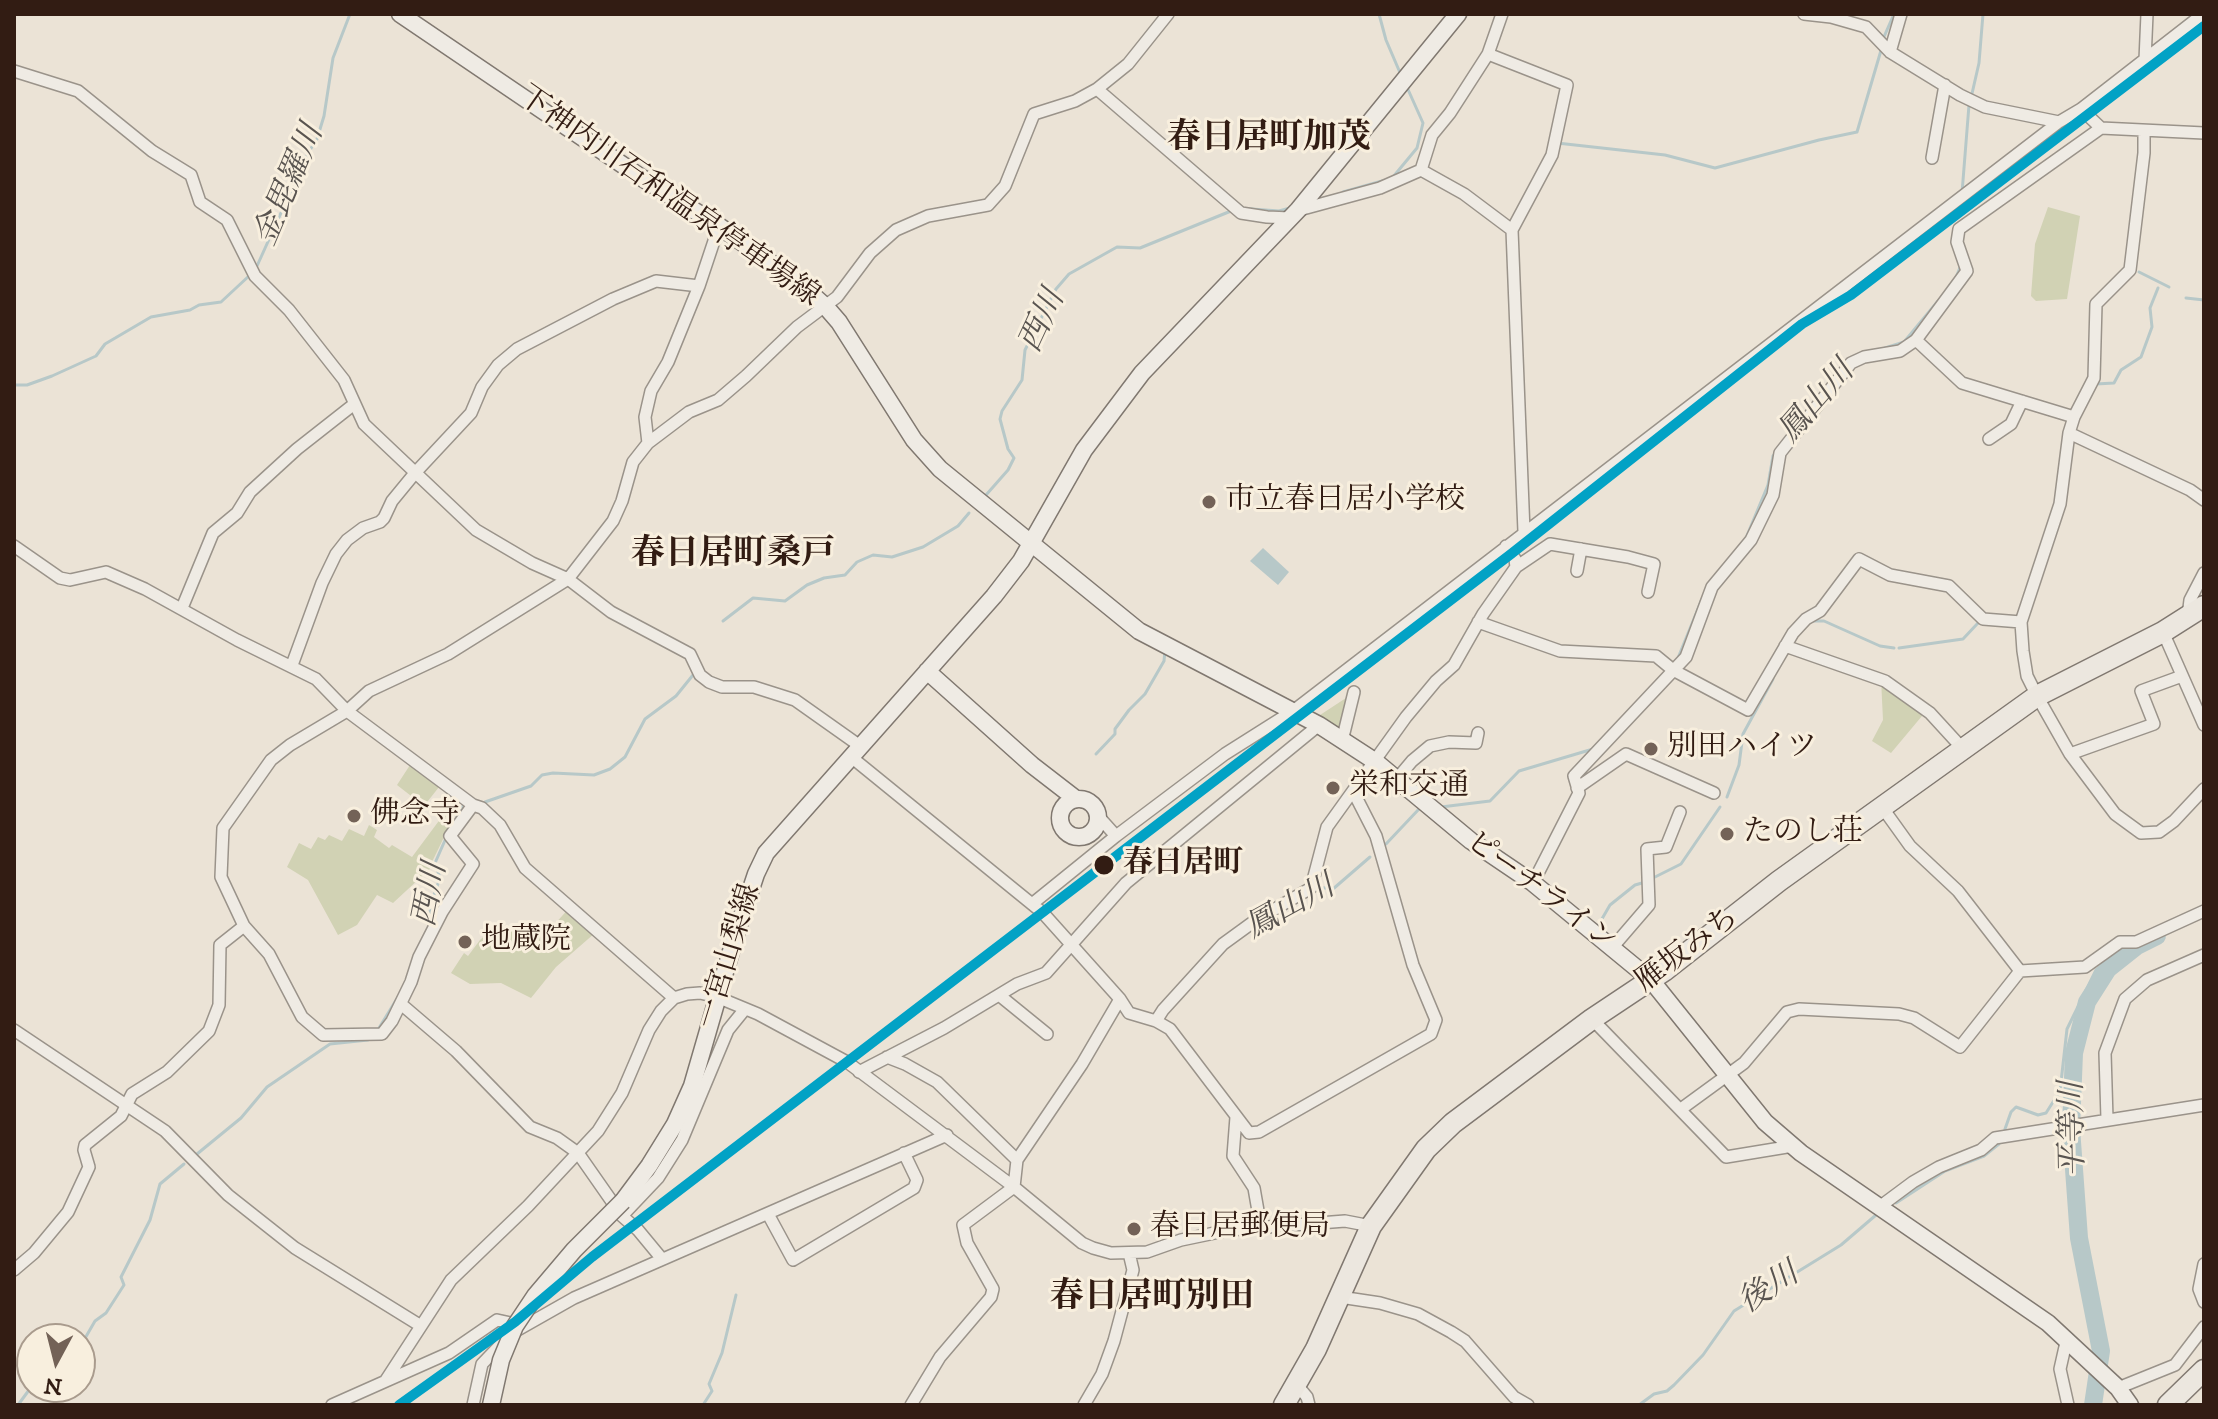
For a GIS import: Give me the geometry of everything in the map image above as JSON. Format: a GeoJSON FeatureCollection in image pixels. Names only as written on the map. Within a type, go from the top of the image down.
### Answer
{"type":"FeatureCollection","features":[{"type":"Feature","properties":{"kind":"highway","name":"雁坂みち"},"geometry":{"type":"LineString","coordinates":[[1284,1405],[1340,1297],[1371,1226],[1426,1149],[1453,1123],[1592,1019],[1651,980],[1779,881],[2037,696],[2163,632],[2196,611]]}},
{"type":"Feature","properties":{"kind":"highway"},"geometry":{"type":"LineString","coordinates":[[2168,1405],[2204,1370]]}},
{"type":"Feature","properties":{"kind":"main road","name":"下神内川石和温泉停車場線"},"geometry":{"type":"LineString","coordinates":[[400,14],[798,282],[826,307],[865,360],[914,440],[940,469],[1030,543]]}},
{"type":"Feature","properties":{"kind":"main road"},"geometry":{"type":"LineString","coordinates":[[1030,543],[1084,450],[1142,373],[1294,214],[1458,14]]}},
{"type":"Feature","properties":{"kind":"main road","name":"一宮山梨線"},"geometry":{"type":"LineString","coordinates":[[491,1405],[501,1360],[515,1326],[535,1296],[574,1250],[622,1208],[675,1124],[692,1086],[756,874],[766,853],[994,596],[1021,561],[1030,543]]}},
{"type":"Feature","properties":{"kind":"main road","name":"ピーチライン"},"geometry":{"type":"LineString","coordinates":[[1030,543],[1139,631],[1319,725],[1376,762],[1471,841],[1533,883],[1651,980],[1765,1122],[1878,1208],[2067,1338],[2118,1388],[2130,1405]]}},
{"type":"Feature","properties":{"kind":"main road"},"geometry":{"type":"LineString","coordinates":[[927,671],[1032,765],[1076,799],[1088,801],[1098,816],[1095,829],[1085,837],[1066,834],[1059,822],[1061,810],[1076,799]]}},
{"type":"Feature","properties":{"kind":"main road"},"geometry":{"type":"LineString","coordinates":[[1032,765],[1053,792],[1061,810]]}},
{"type":"Feature","properties":{"kind":"street"},"geometry":{"type":"LineString","coordinates":[[473,805],[450,836],[473,864],[442,912],[419,957],[401,1004],[382,1034],[323,1035],[302,1017],[269,954],[244,926],[221,877],[223,828],[271,760],[347,711],[369,691],[448,654],[568,579],[613,521],[633,462],[648,443],[689,412],[718,400],[797,327],[837,297],[870,253],[908,223],[988,205],[1005,186],[1034,114],[1075,101],[1097,89],[1128,64],[1168,14]]}},
{"type":"Feature","properties":{"kind":"street"},"geometry":{"type":"LineString","coordinates":[[1097,89],[1241,213],[1267,217],[1294,214],[1380,188],[1421,170],[1432,135],[1488,54],[1502,14]]}},
{"type":"Feature","properties":{"kind":"street"},"geometry":{"type":"LineString","coordinates":[[1804,14],[1831,17],[1866,27],[1890,52],[1985,107],[2059,122]]}},
{"type":"Feature","properties":{"kind":"street"},"geometry":{"type":"LineString","coordinates":[[1890,52],[1901,14]]}},
{"type":"Feature","properties":{"kind":"street"},"geometry":{"type":"LineString","coordinates":[[2145,60],[2147,14]]}},
{"type":"Feature","properties":{"kind":"street"},"geometry":{"type":"LineString","coordinates":[[1032,904],[1225,754],[1293,711],[2203,14]]}},
{"type":"Feature","properties":{"kind":"street"},"geometry":{"type":"LineString","coordinates":[[1488,54],[1567,85],[1552,155],[1512,230],[1524,532]]}},
{"type":"Feature","properties":{"kind":"street"},"geometry":{"type":"LineString","coordinates":[[14,71],[78,91],[152,151],[191,175],[200,202],[227,220],[255,276],[289,310],[344,380],[353,405],[375,437],[476,530],[532,563],[568,579],[611,612],[690,654],[700,675],[709,682],[722,687],[754,687],[795,700],[1032,904],[1120,999],[1129,1013],[1170,1029],[1249,1133],[1259,1132],[1431,1034],[1436,1020],[1413,965],[1376,836],[1354,793]]}},
{"type":"Feature","properties":{"kind":"street"},"geometry":{"type":"LineString","coordinates":[[1932,158],[1945,85]]}},
{"type":"Feature","properties":{"kind":"street"},"geometry":{"type":"LineString","coordinates":[[2081,109],[2098,126],[2144,132],[2204,133]]}},
{"type":"Feature","properties":{"kind":"street"},"geometry":{"type":"LineString","coordinates":[[1533,883],[1579,793],[1574,776],[1686,657],[1712,587],[1751,540],[1773,495],[1780,453],[1851,363],[1864,357],[1900,351],[1916,340],[1967,271],[1957,242],[1959,229],[2098,126]]}},
{"type":"Feature","properties":{"kind":"street"},"geometry":{"type":"LineString","coordinates":[[2144,132],[2130,270],[2096,304],[2094,378],[2069,433],[2060,504],[2021,622],[2027,676],[2070,754],[2115,814],[2141,833],[2159,832],[2174,821],[2204,789]]}},
{"type":"Feature","properties":{"kind":"street"},"geometry":{"type":"LineString","coordinates":[[1421,170],[1464,194],[1512,230]]}},
{"type":"Feature","properties":{"kind":"street"},"geometry":{"type":"LineString","coordinates":[[648,443],[645,417],[651,391],[668,362],[719,226]]}},
{"type":"Feature","properties":{"kind":"street"},"geometry":{"type":"LineString","coordinates":[[292,665],[336,554],[347,540],[363,528],[380,522],[392,501],[415,473],[471,413],[482,387],[498,365],[517,349],[613,299],[656,281],[699,286]]}},
{"type":"Feature","properties":{"kind":"street"},"geometry":{"type":"LineString","coordinates":[[1916,340],[1962,383],[2074,417]]}},
{"type":"Feature","properties":{"kind":"street"},"geometry":{"type":"LineString","coordinates":[[1989,439],[2011,424],[2022,401]]}},
{"type":"Feature","properties":{"kind":"street"},"geometry":{"type":"LineString","coordinates":[[182,608],[213,533],[237,513],[250,492],[297,449],[353,405]]}},
{"type":"Feature","properties":{"kind":"street"},"geometry":{"type":"LineString","coordinates":[[2069,433],[2190,490],[2204,500]]}},
{"type":"Feature","properties":{"kind":"street"},"geometry":{"type":"LineString","coordinates":[[1156,1021],[1223,944],[1256,920],[1311,888],[1327,827],[1406,717],[1454,665],[1478,622],[1516,567],[1550,544],[1581,549],[1654,564],[1648,592]]}},
{"type":"Feature","properties":{"kind":"street"},"geometry":{"type":"LineString","coordinates":[[14,546],[60,578],[70,580],[106,572],[182,608],[237,640],[316,679],[347,711],[473,805],[482,808],[500,825],[525,868],[674,998]]}},
{"type":"Feature","properties":{"kind":"street"},"geometry":{"type":"LineString","coordinates":[[1506,546],[1515,559],[1516,567]]}},
{"type":"Feature","properties":{"kind":"street"},"geometry":{"type":"LineString","coordinates":[[1577,571],[1581,549]]}},
{"type":"Feature","properties":{"kind":"street"},"geometry":{"type":"LineString","coordinates":[[1478,622],[1560,651],[1656,656],[1673,670],[1748,710],[1785,646],[1806,619],[1820,611],[1859,559],[1890,575],[1949,586],[1983,619],[2021,622]]}},
{"type":"Feature","properties":{"kind":"street"},"geometry":{"type":"LineString","coordinates":[[2196,611],[2190,600],[2204,573]]}},
{"type":"Feature","properties":{"kind":"street"},"geometry":{"type":"LineString","coordinates":[[2163,632],[2204,725]]}},
{"type":"Feature","properties":{"kind":"street"},"geometry":{"type":"LineString","coordinates":[[1785,646],[1885,681],[1930,713],[1963,749]]}},
{"type":"Feature","properties":{"kind":"street"},"geometry":{"type":"LineString","coordinates":[[2070,754],[2154,724],[2141,691],[2182,676]]}},
{"type":"Feature","properties":{"kind":"street"},"geometry":{"type":"LineString","coordinates":[[1342,741],[1354,692]]}},
{"type":"Feature","properties":{"kind":"street"},"geometry":{"type":"LineString","coordinates":[[859,1072],[944,1028],[1017,984],[1046,973],[1126,883],[1319,725]]}},
{"type":"Feature","properties":{"kind":"street"},"geometry":{"type":"LineString","coordinates":[[1396,780],[1430,746],[1449,742],[1476,743],[1478,733]]}},
{"type":"Feature","properties":{"kind":"street"},"geometry":{"type":"LineString","coordinates":[[1577,788],[1626,754],[1714,793]]}},
{"type":"Feature","properties":{"kind":"street"},"geometry":{"type":"LineString","coordinates":[[1882,807],[1910,846],[1958,891],[2020,971]]}},
{"type":"Feature","properties":{"kind":"street"},"geometry":{"type":"LineString","coordinates":[[1612,948],[1649,905],[1647,849],[1666,847],[1680,812]]}},
{"type":"Feature","properties":{"kind":"street"},"geometry":{"type":"LineString","coordinates":[[1098,816],[1116,836]]}},
{"type":"Feature","properties":{"kind":"street"},"geometry":{"type":"LineString","coordinates":[[1681,1109],[1744,1063],[1787,1012],[1799,1009],[1899,1014],[1914,1018],[1960,1047],[2020,971],[2085,967],[2120,942],[2136,942],[2204,911]]}},
{"type":"Feature","properties":{"kind":"street"},"geometry":{"type":"LineString","coordinates":[[14,1270],[34,1253],[68,1212],[89,1167],[85,1145],[121,1116],[132,1094],[167,1072],[209,1031],[219,1005],[220,945],[244,926]]}},
{"type":"Feature","properties":{"kind":"street"},"geometry":{"type":"LineString","coordinates":[[2102,1119],[2105,1053],[2125,999],[2147,980],[2204,955]]}},
{"type":"Feature","properties":{"kind":"street"},"geometry":{"type":"LineString","coordinates":[[386,1380],[451,1280],[528,1206],[611,1114],[649,1030],[661,1011],[674,998],[700,993],[745,1009],[823,1048],[947,1135],[1082,1243],[1111,1253],[1147,1252],[1181,1240],[1229,1230],[1345,1221],[1371,1226]]}},
{"type":"Feature","properties":{"kind":"street"},"geometry":{"type":"LineString","coordinates":[[999,995],[1047,1034]]}},
{"type":"Feature","properties":{"kind":"street"},"geometry":{"type":"LineString","coordinates":[[911,1405],[940,1357],[991,1297],[993,1289],[967,1243],[963,1225],[1014,1187],[1017,1160],[1082,1064],[1120,999]]}},
{"type":"Feature","properties":{"kind":"street"},"geometry":{"type":"LineString","coordinates":[[401,1004],[467,1062],[530,1127],[557,1138],[578,1153],[662,1259]]}},
{"type":"Feature","properties":{"kind":"street"},"geometry":{"type":"LineString","coordinates":[[622,1208],[658,1178],[682,1140],[728,1030],[745,1009]]}},
{"type":"Feature","properties":{"kind":"street"},"geometry":{"type":"LineString","coordinates":[[1592,1019],[1726,1157],[1793,1146]]}},
{"type":"Feature","properties":{"kind":"street"},"geometry":{"type":"LineString","coordinates":[[14,1030],[165,1131],[228,1195],[295,1248],[421,1326]]}},
{"type":"Feature","properties":{"kind":"street"},"geometry":{"type":"LineString","coordinates":[[887,1057],[937,1082],[1017,1160]]}},
{"type":"Feature","properties":{"kind":"street"},"geometry":{"type":"LineString","coordinates":[[1878,1208],[1913,1182],[1939,1167],[1981,1150],[1995,1138],[2204,1105]]}},
{"type":"Feature","properties":{"kind":"street"},"geometry":{"type":"LineString","coordinates":[[1236,1117],[1233,1156],[1254,1188],[1261,1228]]}},
{"type":"Feature","properties":{"kind":"street"},"geometry":{"type":"LineString","coordinates":[[513,1332],[574,1298],[947,1135]]}},
{"type":"Feature","properties":{"kind":"street"},"geometry":{"type":"LineString","coordinates":[[768,1214],[793,1260],[914,1188],[917,1180],[904,1153]]}},
{"type":"Feature","properties":{"kind":"street"},"geometry":{"type":"LineString","coordinates":[[1084,1405],[1102,1374],[1114,1341],[1133,1270],[1129,1253]]}},
{"type":"Feature","properties":{"kind":"street"},"geometry":{"type":"LineString","coordinates":[[2204,1264],[2199,1289],[2204,1302]]}},
{"type":"Feature","properties":{"kind":"street"},"geometry":{"type":"LineString","coordinates":[[1340,1297],[1380,1303],[1418,1314],[1440,1326],[1465,1341],[1514,1397],[1528,1405]]}},
{"type":"Feature","properties":{"kind":"street"},"geometry":{"type":"LineString","coordinates":[[332,1405],[449,1353],[497,1320],[520,1324],[482,1364],[473,1405]]}},
{"type":"Feature","properties":{"kind":"street"},"geometry":{"type":"LineString","coordinates":[[2118,1388],[2175,1365],[2204,1327]]}},
{"type":"Feature","properties":{"kind":"street"},"geometry":{"type":"LineString","coordinates":[[2067,1338],[2060,1369],[2068,1405]]}},
{"type":"Feature","properties":{"kind":"street"},"geometry":{"type":"LineString","coordinates":[[1297,1385],[1307,1397],[1309,1405]]}},
{"type":"Feature","properties":{"kind":"green space"},"geometry":{"type":"Polygon","coordinates":[[[2048,207],[2080,216],[2067,299],[2036,301],[2031,296],[2035,244],[2048,207]]]}},
{"type":"Feature","properties":{"kind":"green space"},"geometry":{"type":"Polygon","coordinates":[[[1881,679],[1927,710],[1891,753],[1872,741],[1883,720],[1881,679]]]}},
{"type":"Feature","properties":{"kind":"green space"},"geometry":{"type":"Polygon","coordinates":[[[1346,698],[1352,698],[1344,731],[1317,717],[1346,698]]]}},
{"type":"Feature","properties":{"kind":"green space"},"geometry":{"type":"Polygon","coordinates":[[[410,765],[439,787],[424,806],[397,785],[410,765]]]}},
{"type":"Feature","properties":{"kind":"green space"},"geometry":{"type":"Polygon","coordinates":[[[455,795],[461,802],[432,862],[433,866],[393,903],[377,895],[357,925],[338,935],[308,880],[287,867],[299,843],[311,849],[318,837],[325,840],[329,835],[342,841],[349,829],[364,836],[369,825],[377,830],[374,837],[389,848],[392,845],[412,857],[444,814],[441,810],[455,795]]]}},
{"type":"Feature","properties":{"kind":"green space"},"geometry":{"type":"Polygon","coordinates":[[[571,906],[595,933],[556,967],[531,998],[501,983],[470,984],[451,973],[464,953],[468,956],[500,922],[530,944],[539,933],[544,936],[571,906]]]}},
{"type":"Feature","properties":{"kind":"shaded area"},"geometry":{"type":"Polygon","coordinates":[[[1263,548],[1289,572],[1278,585],[1250,561],[1263,548]]]}},
{"type":"Feature","properties":{"kind":"waterway","name":"金毘羅川"},"geometry":{"type":"LineString","coordinates":[[257,266],[317,139],[324,116],[333,58],[350,14]]}},
{"type":"Feature","properties":{"kind":"waterway","name":"西川"},"geometry":{"type":"LineString","coordinates":[[1379,14],[1401,75]]}},
{"type":"Feature","properties":{"kind":"waterway","name":"鳳山川"},"geometry":{"type":"LineString","coordinates":[[1883,39],[1894,14]]}},
{"type":"Feature","properties":{"kind":"waterway","name":"鳳山川"},"geometry":{"type":"LineString","coordinates":[[1971,98],[1979,63],[1983,14]]}},
{"type":"Feature","properties":{"kind":"waterway","name":"鳳山川"},"geometry":{"type":"LineString","coordinates":[[1557,143],[1665,155],[1715,168],[1857,132],[1882,47]]}},
{"type":"Feature","properties":{"kind":"waterway","name":"西川"},"geometry":{"type":"LineString","coordinates":[[1393,177],[1417,148],[1423,123],[1406,85]]}},
{"type":"Feature","properties":{"kind":"waterway","name":"鳳山川"},"geometry":{"type":"LineString","coordinates":[[1962,193],[1969,105]]}},
{"type":"Feature","properties":{"kind":"waterway","name":"西川"},"geometry":{"type":"LineString","coordinates":[[1343,192],[1382,181]]}},
{"type":"Feature","properties":{"kind":"waterway","name":"西川"},"geometry":{"type":"LineString","coordinates":[[1238,208],[1279,211],[1290,208]]}},
{"type":"Feature","properties":{"kind":"waterway","name":"西川"},"geometry":{"type":"LineString","coordinates":[[986,495],[1008,470],[1014,458],[1008,449],[1000,419],[1022,380],[1025,350],[1056,289],[1069,274],[1117,247],[1140,248],[1231,211]]}},
{"type":"Feature","properties":{"kind":"waterway","name":"鳳山川"},"geometry":{"type":"LineString","coordinates":[[1955,280],[1961,265]]}},
{"type":"Feature","properties":{"kind":"waterway"},"geometry":{"type":"LineString","coordinates":[[2139,272],[2169,287]]}},
{"type":"Feature","properties":{"kind":"waterway","name":"金毘羅川"},"geometry":{"type":"LineString","coordinates":[[14,385],[27,385],[96,356],[105,344],[151,317],[221,302],[250,275]]}},
{"type":"Feature","properties":{"kind":"waterway"},"geometry":{"type":"LineString","coordinates":[[2096,384],[2114,383],[2121,370],[2141,357],[2152,327],[2150,308],[2158,288]]}},
{"type":"Feature","properties":{"kind":"waterway"},"geometry":{"type":"LineString","coordinates":[[2186,298],[2204,300]]}},
{"type":"Feature","properties":{"kind":"waterway","name":"鳳山川"},"geometry":{"type":"LineString","coordinates":[[1885,348],[1904,342],[1938,301]]}},
{"type":"Feature","properties":{"kind":"waterway","name":"鳳山川"},"geometry":{"type":"LineString","coordinates":[[1746,538],[1768,485],[1773,456],[1777,451]]}},
{"type":"Feature","properties":{"kind":"waterway","name":"西川"},"geometry":{"type":"LineString","coordinates":[[723,621],[753,598],[785,601],[807,585],[824,578],[845,575],[857,562],[873,555],[892,557],[923,547],[958,526],[969,513]]}},
{"type":"Feature","properties":{"kind":"waterway","name":"鳳山川"},"geometry":{"type":"LineString","coordinates":[[1678,658],[1702,599]]}},
{"type":"Feature","properties":{"kind":"waterway"},"geometry":{"type":"LineString","coordinates":[[1812,621],[1824,621],[1880,646],[1894,648]]}},
{"type":"Feature","properties":{"kind":"waterway"},"geometry":{"type":"LineString","coordinates":[[1899,648],[1963,639],[1978,623]]}},
{"type":"Feature","properties":{"kind":"waterway"},"geometry":{"type":"LineString","coordinates":[[1096,754],[1145,694],[1164,661],[1165,651]]}},
{"type":"Feature","properties":{"kind":"waterway","name":"西川"},"geometry":{"type":"LineString","coordinates":[[485,802],[531,786],[542,775],[594,775],[610,769],[625,757],[645,719],[676,696],[693,675]]}},
{"type":"Feature","properties":{"kind":"waterway"},"geometry":{"type":"LineString","coordinates":[[1727,797],[1739,765],[1743,734],[1773,679]]}},
{"type":"Feature","properties":{"kind":"waterway","name":"鳳山川"},"geometry":{"type":"LineString","coordinates":[[1441,807],[1490,801],[1519,771],[1593,749]]}},
{"type":"Feature","properties":{"kind":"waterway","name":"西川"},"geometry":{"type":"LineString","coordinates":[[455,821],[464,804]]}},
{"type":"Feature","properties":{"kind":"waterway"},"geometry":{"type":"LineString","coordinates":[[1651,879],[1681,864],[1720,807]]}},
{"type":"Feature","properties":{"kind":"waterway","name":"鳳山川"},"geometry":{"type":"LineString","coordinates":[[1386,844],[1419,809]]}},
{"type":"Feature","properties":{"kind":"waterway","name":"西川"},"geometry":{"type":"LineString","coordinates":[[431,925],[430,906],[440,878],[435,863],[446,838]]}},
{"type":"Feature","properties":{"kind":"waterway","name":"鳳山川"},"geometry":{"type":"LineString","coordinates":[[1314,890],[1317,887],[1333,889],[1370,857]]}},
{"type":"Feature","properties":{"kind":"waterway"},"geometry":{"type":"LineString","coordinates":[[1599,924],[1610,905],[1642,883]]}},
{"type":"Feature","properties":{"kind":"waterway","name":"平等川"},"geometry":{"type":"LineString","coordinates":[[2093,1405],[2101,1351],[2079,1238],[2071,1128],[2074,1053],[2087,1002],[2108,969],[2137,946],[2157,936]]}},
{"type":"Feature","properties":{"kind":"waterway","name":"後川"},"geometry":{"type":"LineString","coordinates":[[2005,1129],[2016,1107],[2038,1115],[2046,1113],[2060,1091],[2067,1029],[2096,970],[2124,947]]}},
{"type":"Feature","properties":{"kind":"waterway","name":"西川"},"geometry":{"type":"LineString","coordinates":[[379,1028],[398,997]]}},
{"type":"Feature","properties":{"kind":"waterway","name":"西川"},"geometry":{"type":"LineString","coordinates":[[197,1154],[241,1118],[267,1087],[330,1044],[368,1040]]}},
{"type":"Feature","properties":{"kind":"waterway","name":"後川"},"geometry":{"type":"LineString","coordinates":[[1896,1203],[1945,1171],[1984,1156],[1999,1144]]}},
{"type":"Feature","properties":{"kind":"waterway","name":"西川"},"geometry":{"type":"LineString","coordinates":[[94,1323],[106,1313],[124,1285],[121,1277],[150,1220],[160,1184],[184,1164]]}},
{"type":"Feature","properties":{"kind":"waterway","name":"後川"},"geometry":{"type":"LineString","coordinates":[[1639,1405],[1674,1385],[1703,1355],[1734,1311],[1841,1245],[1876,1215]]}},
{"type":"Feature","properties":{"kind":"waterway"},"geometry":{"type":"LineString","coordinates":[[703,1405],[712,1391],[709,1384],[722,1353],[736,1295]]}},
{"type":"Feature","properties":{"kind":"transit line"},"geometry":{"type":"LineString","coordinates":[[399,1405],[515,1322],[592,1257],[1511,554],[1802,324],[1851,295],[2204,26]]}},
{"type":"Feature","properties":{"kind":"place","name":"市立春日居小学校"},"geometry":{"type":"Point","coordinates":[1209,502]}},
{"type":"Feature","properties":{"kind":"place","name":"別田ハイツ"},"geometry":{"type":"Point","coordinates":[1651,749]}},
{"type":"Feature","properties":{"kind":"place","name":"栄和交通"},"geometry":{"type":"Point","coordinates":[1333,788]}},
{"type":"Feature","properties":{"kind":"place","name":"佛念寺"},"geometry":{"type":"Point","coordinates":[354,816]}},
{"type":"Feature","properties":{"kind":"place","name":"たのし荘"},"geometry":{"type":"Point","coordinates":[1727,834]}},
{"type":"Feature","properties":{"kind":"place","name":"春日居町"},"geometry":{"type":"Point","coordinates":[1104,865]}},
{"type":"Feature","properties":{"kind":"place","name":"地蔵院"},"geometry":{"type":"Point","coordinates":[465,942]}},
{"type":"Feature","properties":{"kind":"place","name":"春日居郵便局"},"geometry":{"type":"Point","coordinates":[1134,1229]}},
{"type":"Feature","properties":{"kind":"district","name":"春日居町加茂"},"geometry":{"type":"Point","coordinates":[1269,140]}},
{"type":"Feature","properties":{"kind":"district","name":"春日居町桑戸"},"geometry":{"type":"Point","coordinates":[733,556]}},
{"type":"Feature","properties":{"kind":"district","name":"春日居町別田"},"geometry":{"type":"Point","coordinates":[1152,1299]}}]}
